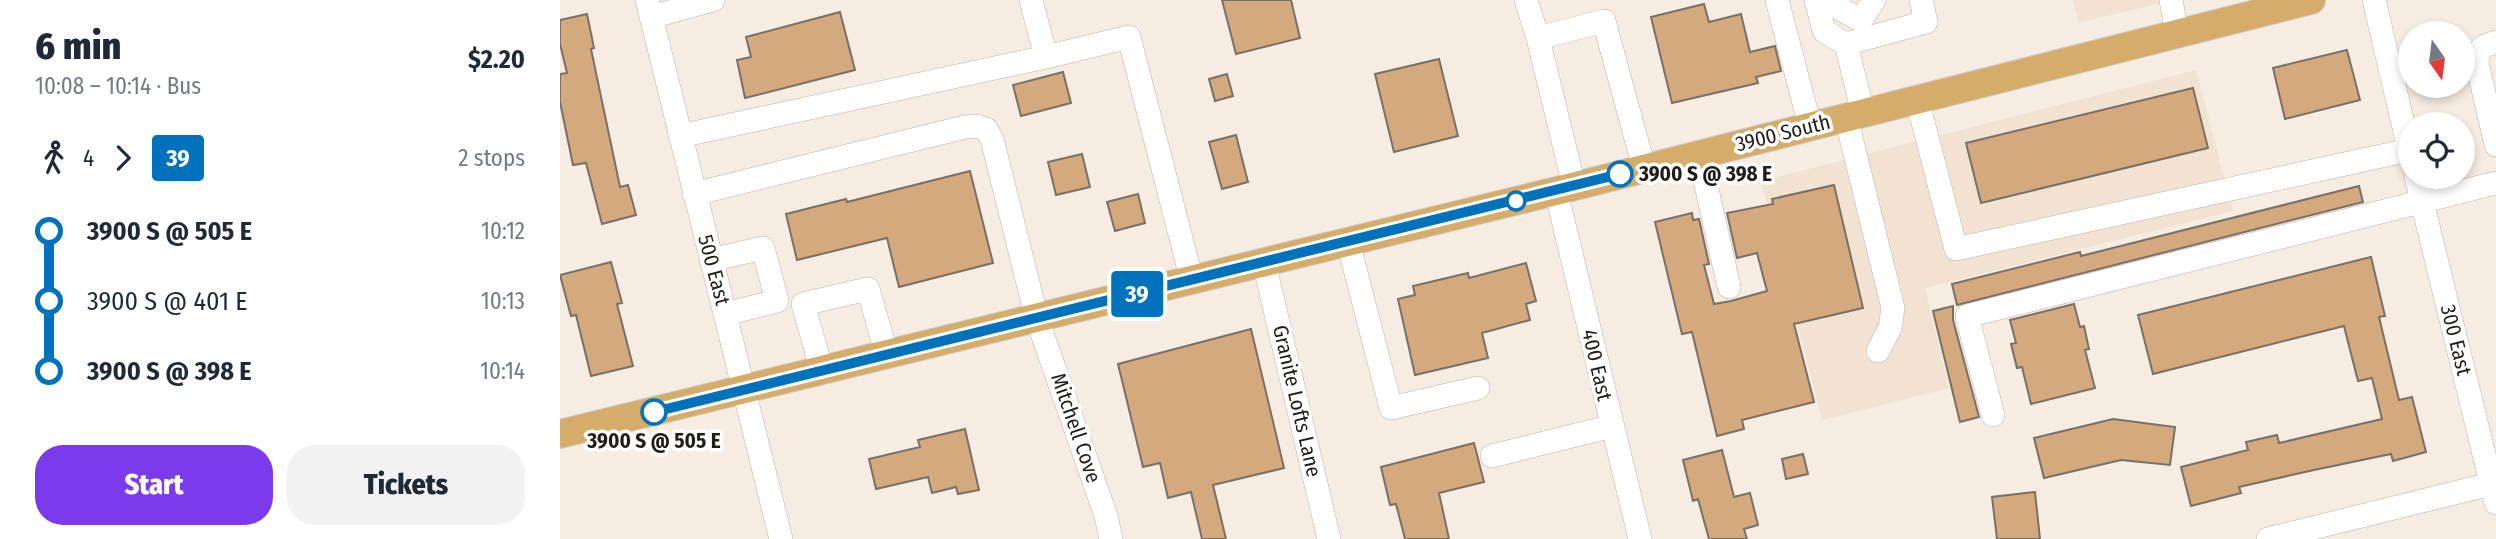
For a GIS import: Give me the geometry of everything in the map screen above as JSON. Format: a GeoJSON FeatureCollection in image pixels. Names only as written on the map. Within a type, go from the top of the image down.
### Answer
{"type":"FeatureCollection","features":[{"type":"Feature","properties":{"kind":"main road","name":"3900 South"},"geometry":{"type":"LineString","coordinates":[[560,434],[1565,189],[2177,34],[2235,9],[2311,0]]}},
{"type":"Feature","properties":{"kind":"street"},"geometry":{"type":"LineString","coordinates":[[649,8],[713,0]]}},
{"type":"Feature","properties":{"kind":"street"},"geometry":{"type":"LineString","coordinates":[[1031,0],[1046,57]]}},
{"type":"Feature","properties":{"kind":"street","name":"400 East"},"geometry":{"type":"LineString","coordinates":[[1526,0],[1538,38],[1612,426],[1640,539]]}},
{"type":"Feature","properties":{"kind":"street"},"geometry":{"type":"LineString","coordinates":[[1777,0],[1810,126]]}},
{"type":"Feature","properties":{"kind":"street"},"geometry":{"type":"LineString","coordinates":[[1816,0],[1824,31],[1857,26],[1912,26],[1926,22],[1921,0]]}},
{"type":"Feature","properties":{"kind":"street"},"geometry":{"type":"LineString","coordinates":[[1838,0],[1840,9],[1857,26]]}},
{"type":"Feature","properties":{"kind":"street"},"geometry":{"type":"LineString","coordinates":[[1874,0],[1857,26],[1854,115],[1893,308],[1890,328],[1878,351]]}},
{"type":"Feature","properties":{"kind":"street"},"geometry":{"type":"LineString","coordinates":[[1905,0],[1912,26]]}},
{"type":"Feature","properties":{"kind":"street"},"geometry":{"type":"LineString","coordinates":[[2171,0],[2177,34]]}},
{"type":"Feature","properties":{"kind":"street"},"geometry":{"type":"LineString","coordinates":[[2374,0],[2400,112]]}},
{"type":"Feature","properties":{"kind":"street","name":"500 East"},"geometry":{"type":"LineString","coordinates":[[649,8],[781,539]]}},
{"type":"Feature","properties":{"kind":"street"},"geometry":{"type":"LineString","coordinates":[[1538,38],[1604,21],[1644,168]]}},
{"type":"Feature","properties":{"kind":"street"},"geometry":{"type":"LineString","coordinates":[[680,136],[1129,37],[1192,281]]}},
{"type":"Feature","properties":{"kind":"street"},"geometry":{"type":"LineString","coordinates":[[2496,42],[2483,46],[2478,52],[2477,63],[2496,145]]}},
{"type":"Feature","properties":{"kind":"street"},"geometry":{"type":"LineString","coordinates":[[1917,99],[1956,249],[2398,153]]}},
{"type":"Feature","properties":{"kind":"street","name":"Mitchell Cove"},"geometry":{"type":"LineString","coordinates":[[694,194],[965,127],[977,126],[986,129],[992,139],[1037,319],[1106,516],[1111,539]]}},
{"type":"Feature","properties":{"kind":"street"},"geometry":{"type":"LineString","coordinates":[[1699,154],[1729,287]]}},
{"type":"Feature","properties":{"kind":"street"},"geometry":{"type":"LineString","coordinates":[[1993,415],[1967,316],[2496,183]]}},
{"type":"Feature","properties":{"kind":"street","name":"300 East"},"geometry":{"type":"LineString","coordinates":[[2419,189],[2494,494]]}},
{"type":"Feature","properties":{"kind":"street"},"geometry":{"type":"LineString","coordinates":[[1348,242],[1391,408],[1478,388]]}},
{"type":"Feature","properties":{"kind":"street"},"geometry":{"type":"LineString","coordinates":[[711,260],[763,247],[777,301]]}},
{"type":"Feature","properties":{"kind":"street","name":"Granite Lofts Lane"},"geometry":{"type":"LineString","coordinates":[[1264,262],[1329,539]]}},
{"type":"Feature","properties":{"kind":"street"},"geometry":{"type":"LineString","coordinates":[[725,314],[777,301],[803,304],[868,289],[887,355]]}},
{"type":"Feature","properties":{"kind":"street"},"geometry":{"type":"LineString","coordinates":[[803,304],[822,372]]}},
{"type":"Feature","properties":{"kind":"street"},"geometry":{"type":"LineString","coordinates":[[1492,456],[1612,426]]}},
{"type":"Feature","properties":{"kind":"street"},"geometry":{"type":"LineString","coordinates":[[2268,539],[2494,494]]}},
{"type":"Feature","properties":{"kind":"shaded area"},"geometry":{"type":"Polygon","coordinates":[[[2073,0],[2174,0],[2078,23],[2073,0]]]}},
{"type":"Feature","properties":{"kind":"shaded area"},"geometry":{"type":"Polygon","coordinates":[[[2196,70],[2233,211],[1925,288],[1949,388],[1822,420],[1761,181],[2196,70]]]}},
{"type":"Feature","properties":{"kind":"building"},"geometry":{"type":"Polygon","coordinates":[[[1222,0],[1291,0],[1300,38],[1236,54],[1222,0]]]}},
{"type":"Feature","properties":{"kind":"building"},"geometry":{"type":"Polygon","coordinates":[[[1704,4],[1709,22],[1741,14],[1750,52],[1775,46],[1781,71],[1756,77],[1758,83],[1672,103],[1651,17],[1704,4]]]}},
{"type":"Feature","properties":{"kind":"building"},"geometry":{"type":"Polygon","coordinates":[[[840,12],[855,70],[745,98],[737,60],[751,57],[746,37],[840,12]]]}},
{"type":"Feature","properties":{"kind":"building"},"geometry":{"type":"Polygon","coordinates":[[[587,14],[594,48],[591,49],[620,187],[628,185],[636,215],[602,224],[586,163],[573,165],[560,102],[560,74],[567,73],[560,44],[560,20],[587,14]]]}},
{"type":"Feature","properties":{"kind":"building"},"geometry":{"type":"Polygon","coordinates":[[[2347,50],[2360,100],[2285,119],[2273,68],[2347,50]]]}},
{"type":"Feature","properties":{"kind":"building"},"geometry":{"type":"Polygon","coordinates":[[[1439,59],[1458,136],[1394,152],[1375,74],[1439,59]]]}},
{"type":"Feature","properties":{"kind":"building"},"geometry":{"type":"Polygon","coordinates":[[[1063,72],[1071,103],[1021,116],[1013,85],[1063,72]]]}},
{"type":"Feature","properties":{"kind":"building"},"geometry":{"type":"Polygon","coordinates":[[[1227,74],[1233,96],[1215,101],[1209,79],[1227,74]]]}},
{"type":"Feature","properties":{"kind":"building"},"geometry":{"type":"Polygon","coordinates":[[[2193,88],[2208,148],[1981,203],[1966,143],[2193,88]]]}},
{"type":"Feature","properties":{"kind":"building"},"geometry":{"type":"Polygon","coordinates":[[[1236,135],[1248,182],[1222,189],[1209,142],[1236,135]]]}},
{"type":"Feature","properties":{"kind":"building"},"geometry":{"type":"Polygon","coordinates":[[[1082,154],[1090,187],[1056,195],[1048,162],[1082,154]]]}},
{"type":"Feature","properties":{"kind":"building"},"geometry":{"type":"Polygon","coordinates":[[[970,171],[993,263],[899,287],[887,238],[797,260],[786,214],[846,199],[847,202],[970,171]]]}},
{"type":"Feature","properties":{"kind":"building"},"geometry":{"type":"Polygon","coordinates":[[[1834,185],[1863,308],[1794,324],[1814,402],[1742,420],[1744,429],[1717,436],[1692,332],[1682,334],[1655,222],[1692,213],[1693,220],[1699,219],[1709,264],[1704,265],[1714,304],[1731,301],[1767,291],[1757,253],[1737,258],[1727,213],[1773,204],[1772,199],[1834,185]]]}},
{"type":"Feature","properties":{"kind":"building"},"geometry":{"type":"Polygon","coordinates":[[[2359,186],[2363,202],[1957,305],[1952,284],[2080,252],[2081,256],[2359,186]]]}},
{"type":"Feature","properties":{"kind":"building"},"geometry":{"type":"Polygon","coordinates":[[[1138,194],[1145,223],[1115,231],[1107,202],[1138,194]]]}},
{"type":"Feature","properties":{"kind":"building"},"geometry":{"type":"Polygon","coordinates":[[[2371,257],[2385,316],[2379,317],[2399,400],[2412,397],[2426,452],[2393,461],[2391,454],[2239,487],[2241,493],[2191,506],[2181,467],[2248,450],[2246,442],[2277,435],[2279,443],[2382,419],[2372,378],[2358,381],[2344,326],[2153,374],[2138,315],[2371,257]]]}},
{"type":"Feature","properties":{"kind":"building"},"geometry":{"type":"Polygon","coordinates":[[[611,262],[622,303],[617,304],[633,366],[591,376],[576,315],[571,316],[560,275],[611,262]]]}},
{"type":"Feature","properties":{"kind":"building"},"geometry":{"type":"Polygon","coordinates":[[[1526,263],[1536,301],[1526,304],[1530,320],[1482,333],[1488,358],[1415,375],[1398,299],[1415,295],[1413,286],[1468,273],[1469,278],[1526,263]]]}},
{"type":"Feature","properties":{"kind":"building"},"geometry":{"type":"Polygon","coordinates":[[[2074,304],[2080,327],[2084,326],[2089,349],[2085,350],[2095,388],[2031,404],[2022,367],[2017,368],[2011,344],[2016,343],[2010,320],[2074,304]]]}},
{"type":"Feature","properties":{"kind":"building"},"geometry":{"type":"Polygon","coordinates":[[[1953,306],[1953,320],[1979,417],[1960,422],[1933,311],[1953,306]]]}},
{"type":"Feature","properties":{"kind":"building"},"geometry":{"type":"Polygon","coordinates":[[[1251,329],[1284,468],[1213,485],[1226,539],[1202,539],[1191,492],[1168,498],[1160,463],[1143,467],[1118,364],[1251,329]]]}},
{"type":"Feature","properties":{"kind":"building"},"geometry":{"type":"Polygon","coordinates":[[[2113,419],[2175,427],[2170,465],[2121,460],[2044,478],[2034,438],[2113,419]]]}},
{"type":"Feature","properties":{"kind":"building"},"geometry":{"type":"Polygon","coordinates":[[[965,429],[979,490],[958,494],[956,487],[932,493],[928,477],[876,489],[869,459],[920,447],[918,440],[965,429]]]}},
{"type":"Feature","properties":{"kind":"building"},"geometry":{"type":"Polygon","coordinates":[[[1474,443],[1484,482],[1439,493],[1449,539],[1405,539],[1396,504],[1390,505],[1381,467],[1474,443]]]}},
{"type":"Feature","properties":{"kind":"building"},"geometry":{"type":"Polygon","coordinates":[[[1722,450],[1734,497],[1750,493],[1758,525],[1744,529],[1747,539],[1709,539],[1698,499],[1693,501],[1683,460],[1722,450]]]}},
{"type":"Feature","properties":{"kind":"building"},"geometry":{"type":"Polygon","coordinates":[[[1803,454],[1808,474],[1786,479],[1782,459],[1803,454]]]}},
{"type":"Feature","properties":{"kind":"building"},"geometry":{"type":"Polygon","coordinates":[[[2035,492],[2040,539],[1997,539],[1992,497],[2035,492]]]}},
{"type":"Feature","properties":{"kind":"bus line","name":"39"},"geometry":{"type":"LineString","coordinates":[[654,412],[1620,174]]}},
{"type":"Feature","properties":{"kind":"place","name":"3900 S @ 398 E"},"geometry":{"type":"Point","coordinates":[1620,174]}},
{"type":"Feature","properties":{"kind":"place","name":"3900 S @ 505 E"},"geometry":{"type":"Point","coordinates":[654,412]}}]}
